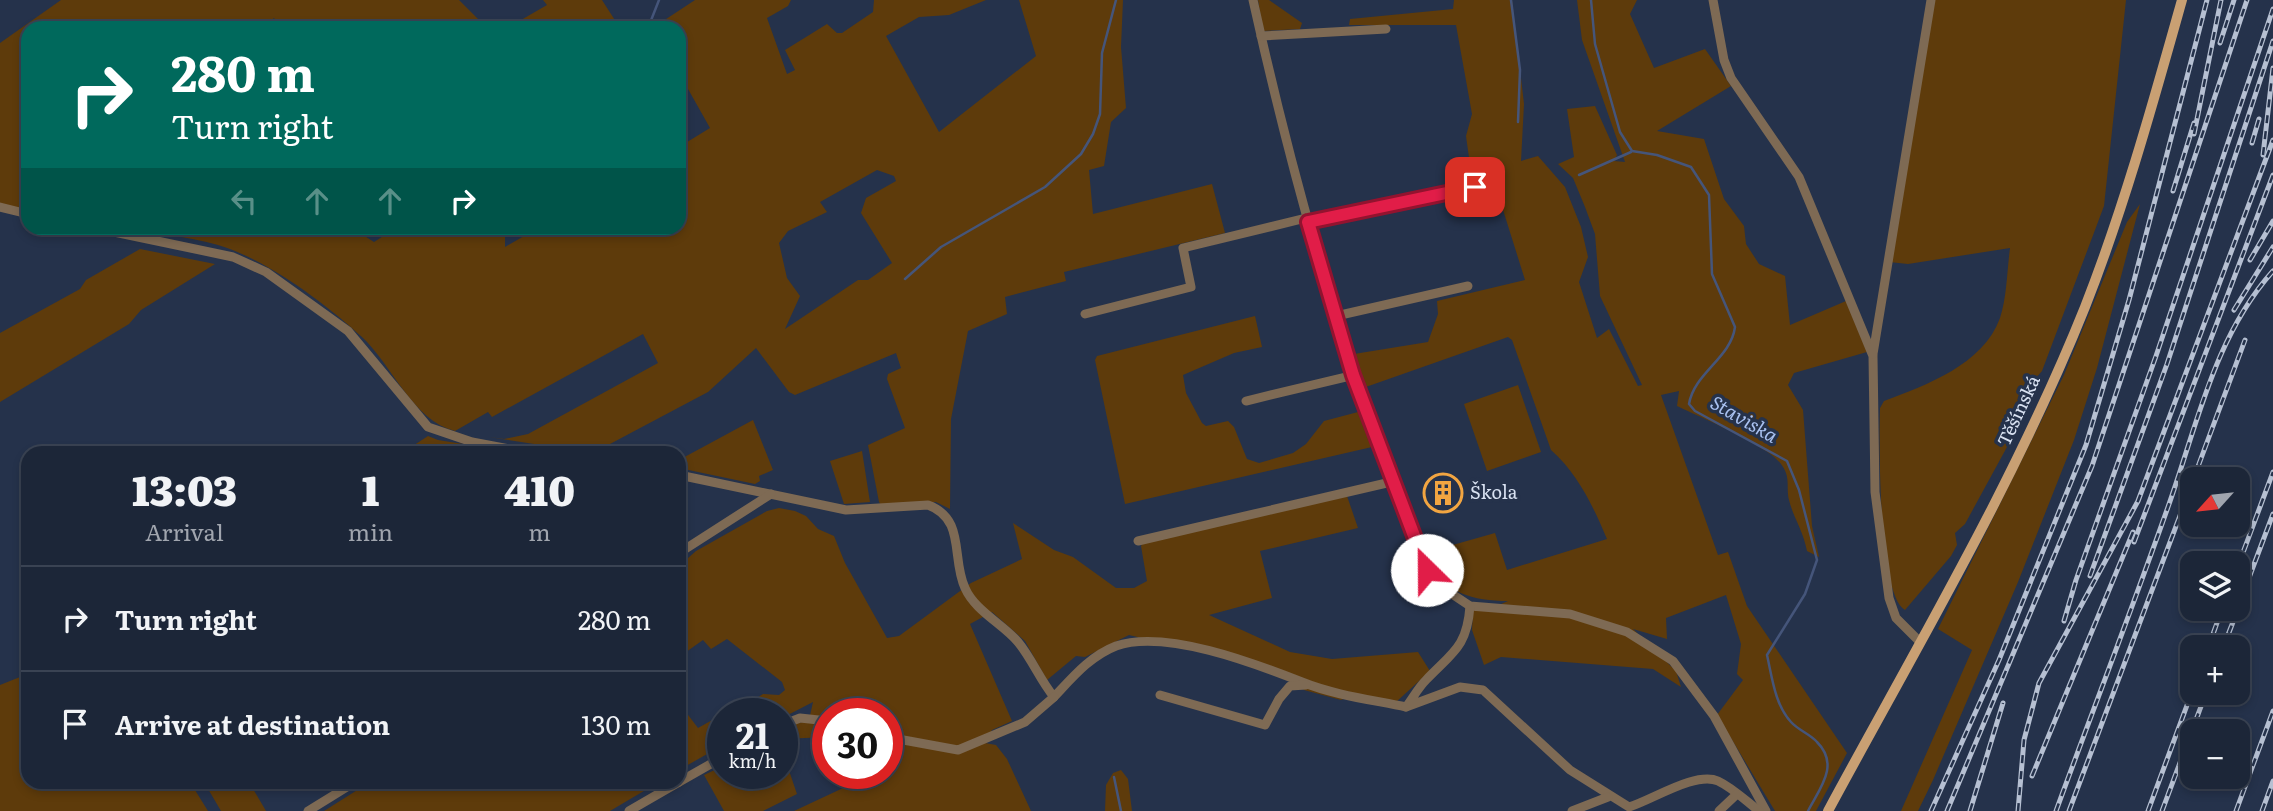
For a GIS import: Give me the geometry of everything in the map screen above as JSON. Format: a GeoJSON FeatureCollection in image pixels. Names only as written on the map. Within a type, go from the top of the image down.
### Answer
{"type":"FeatureCollection","features":[{"type":"Feature","properties":{"kind":"main road","name":"Těšínská"},"geometry":{"type":"LineString","coordinates":[[1828,811],[2001,488],[2085,306],[2118,213],[2182,0]]}},
{"type":"Feature","properties":{"kind":"street"},"geometry":{"type":"LineString","coordinates":[[1253,0],[1307,220],[1353,375],[1391,482],[1427,570],[1440,586],[1470,606],[1570,614],[1627,632],[1672,660],[1714,716],[1766,811]]}},
{"type":"Feature","properties":{"kind":"street"},"geometry":{"type":"LineString","coordinates":[[1713,0],[1721,49],[1731,78],[1799,177],[1872,356]]}},
{"type":"Feature","properties":{"kind":"street"},"geometry":{"type":"LineString","coordinates":[[1920,642],[1896,618],[1889,598],[1875,492],[1872,356],[1931,0]]}},
{"type":"Feature","properties":{"kind":"street"},"geometry":{"type":"LineString","coordinates":[[1261,36],[1386,29]]}},
{"type":"Feature","properties":{"kind":"street"},"geometry":{"type":"LineString","coordinates":[[1085,314],[1191,287],[1183,248],[1475,187]]}},
{"type":"Feature","properties":{"kind":"street"},"geometry":{"type":"LineString","coordinates":[[0,207],[21,212]]}},
{"type":"Feature","properties":{"kind":"street"},"geometry":{"type":"LineString","coordinates":[[128,235],[233,257],[266,272],[348,331],[428,427],[461,439],[496,446]]}},
{"type":"Feature","properties":{"kind":"street"},"geometry":{"type":"LineString","coordinates":[[1336,316],[1468,286]]}},
{"type":"Feature","properties":{"kind":"street"},"geometry":{"type":"LineString","coordinates":[[1247,401],[1353,375]]}},
{"type":"Feature","properties":{"kind":"street"},"geometry":{"type":"LineString","coordinates":[[686,476],[846,510],[928,505],[939,509],[949,518],[964,588],[977,605],[1017,641],[1054,697]]}},
{"type":"Feature","properties":{"kind":"street"},"geometry":{"type":"LineString","coordinates":[[1138,541],[1391,482]]}},
{"type":"Feature","properties":{"kind":"street"},"geometry":{"type":"LineString","coordinates":[[686,549],[771,494]]}},
{"type":"Feature","properties":{"kind":"street"},"geometry":{"type":"LineString","coordinates":[[1406,707],[1425,681],[1452,657],[1464,640],[1470,606]]}},
{"type":"Feature","properties":{"kind":"street"},"geometry":{"type":"LineString","coordinates":[[903,740],[958,750],[1025,722],[1090,660],[1113,647],[1129,642],[1167,640],[1311,684],[1406,707],[1460,687],[1483,690],[1570,771],[1608,797],[1629,807],[1654,799],[1689,781],[1716,780],[1759,811]]}},
{"type":"Feature","properties":{"kind":"street"},"geometry":{"type":"LineString","coordinates":[[1160,695],[1265,725],[1279,699],[1290,687],[1311,684]]}},
{"type":"Feature","properties":{"kind":"street"},"geometry":{"type":"LineString","coordinates":[[686,778],[707,766]]}},
{"type":"Feature","properties":{"kind":"street"},"geometry":{"type":"LineString","coordinates":[[308,811],[344,789]]}},
{"type":"Feature","properties":{"kind":"street"},"geometry":{"type":"LineString","coordinates":[[629,811],[667,789]]}},
{"type":"Feature","properties":{"kind":"street"},"geometry":{"type":"LineString","coordinates":[[1719,811],[1737,794]]}},
{"type":"Feature","properties":{"kind":"street"},"geometry":{"type":"LineString","coordinates":[[1572,811],[1608,797]]}},
{"type":"Feature","properties":{"kind":"shaded area"},"geometry":{"type":"Polygon","coordinates":[[[61,0],[459,0],[478,19],[477,21],[276,21],[274,18],[270,21],[31,21],[61,0]]]}},
{"type":"Feature","properties":{"kind":"shaded area"},"geometry":{"type":"Polygon","coordinates":[[[543,0],[602,0],[615,21],[519,21],[547,5],[543,0]]]}},
{"type":"Feature","properties":{"kind":"shaded area"},"geometry":{"type":"Polygon","coordinates":[[[695,0],[791,0],[788,6],[767,18],[787,74],[795,70],[785,50],[827,24],[837,33],[842,33],[873,12],[874,0],[986,0],[949,15],[919,17],[886,36],[939,132],[1036,56],[1019,0],[1123,0],[1121,47],[1126,108],[1111,122],[1104,166],[1089,170],[1093,214],[1212,184],[1225,233],[1064,272],[1066,281],[1005,297],[1007,314],[968,331],[951,419],[950,509],[936,502],[881,505],[879,502],[868,445],[905,428],[887,379],[888,374],[901,368],[896,353],[795,395],[789,392],[756,348],[708,392],[606,446],[548,446],[489,437],[504,439],[528,434],[658,363],[643,334],[492,417],[488,412],[455,431],[427,416],[362,337],[313,297],[256,260],[218,245],[170,235],[363,235],[374,242],[385,235],[504,235],[505,247],[526,235],[686,235],[686,143],[710,128],[686,85],[686,21],[663,21],[695,0]],[[877,170],[820,202],[827,212],[788,231],[779,243],[787,278],[800,296],[785,329],[858,280],[868,280],[892,263],[861,213],[866,198],[896,181],[894,176],[877,170]]]}},
{"type":"Feature","properties":{"kind":"shaded area"},"geometry":{"type":"Polygon","coordinates":[[[1258,0],[1269,0],[1302,23],[1300,29],[1263,31],[1258,0]]]}},
{"type":"Feature","properties":{"kind":"shaded area"},"geometry":{"type":"Polygon","coordinates":[[[1454,0],[1512,0],[1524,104],[1521,161],[1538,156],[1565,187],[1581,227],[1588,257],[1579,282],[1597,338],[1609,329],[1638,386],[1642,385],[1600,296],[1595,234],[1573,178],[1558,164],[1574,157],[1567,109],[1595,106],[1617,155],[1614,161],[1625,162],[1582,40],[1577,0],[1637,0],[1630,14],[1654,68],[1705,49],[1731,86],[1657,131],[1704,139],[1724,199],[1744,226],[1746,244],[1759,264],[1785,276],[1790,325],[1846,301],[1867,352],[1794,373],[1788,385],[1803,410],[1812,526],[1819,557],[1807,551],[1789,500],[1786,473],[1781,464],[1763,449],[1733,432],[1677,406],[1679,391],[1661,395],[1718,555],[1728,552],[1747,606],[1847,753],[1816,811],[1775,811],[1717,715],[1743,680],[1737,674],[1741,644],[1726,595],[1666,618],[1667,639],[1633,629],[1676,671],[1681,687],[1653,669],[1501,657],[1484,665],[1472,630],[1473,610],[1490,609],[1508,601],[1471,597],[1461,593],[1442,580],[1427,560],[1429,553],[1435,550],[1495,533],[1507,570],[1607,539],[1577,480],[1551,450],[1512,340],[1508,337],[1363,388],[1354,365],[1354,354],[1428,342],[1438,314],[1437,301],[1525,280],[1493,178],[1472,179],[1466,136],[1472,114],[1456,25],[1349,25],[1350,19],[1453,9],[1454,0]]]}},
{"type":"Feature","properties":{"kind":"shaded area"},"geometry":{"type":"Polygon","coordinates":[[[1935,0],[2126,0],[2104,206],[2042,371],[2017,400],[2031,403],[1965,524],[1955,533],[1957,545],[1951,556],[1905,610],[1896,598],[1885,548],[1880,483],[1880,408],[1884,401],[1935,380],[1967,361],[1981,349],[2000,318],[2010,248],[1908,264],[1889,262],[1935,0]]]}},
{"type":"Feature","properties":{"kind":"shaded area"},"geometry":{"type":"Polygon","coordinates":[[[21,28],[21,208],[0,204],[0,43],[21,28]]]}},
{"type":"Feature","properties":{"kind":"shaded area"},"geometry":{"type":"Polygon","coordinates":[[[2140,204],[2097,368],[2074,440],[2018,582],[1933,780],[1918,811],[1901,811],[1972,650],[1938,629],[2064,375],[2127,222],[2140,204]]]}},
{"type":"Feature","properties":{"kind":"shaded area"},"geometry":{"type":"Polygon","coordinates":[[[140,249],[215,264],[141,310],[129,324],[0,402],[0,333],[80,289],[86,280],[140,249]]]}},
{"type":"Feature","properties":{"kind":"shaded area"},"geometry":{"type":"Polygon","coordinates":[[[1255,316],[1262,347],[1234,353],[1183,375],[1186,393],[1202,423],[1206,426],[1228,421],[1234,427],[1247,459],[1259,463],[1293,453],[1306,444],[1324,421],[1358,412],[1372,447],[1125,504],[1095,360],[1097,356],[1255,316]]]}},
{"type":"Feature","properties":{"kind":"shaded area"},"geometry":{"type":"Polygon","coordinates":[[[1518,385],[1541,452],[1487,471],[1464,404],[1518,385]]]}},
{"type":"Feature","properties":{"kind":"shaded area"},"geometry":{"type":"Polygon","coordinates":[[[753,420],[773,470],[759,476],[760,481],[755,484],[686,469],[686,456],[753,420]]]}},
{"type":"Feature","properties":{"kind":"shaded area"},"geometry":{"type":"Polygon","coordinates":[[[428,436],[475,446],[413,446],[428,436]]]}},
{"type":"Feature","properties":{"kind":"shaded area"},"geometry":{"type":"Polygon","coordinates":[[[862,451],[870,502],[844,504],[830,461],[862,451]]]}},
{"type":"Feature","properties":{"kind":"shaded area"},"geometry":{"type":"Polygon","coordinates":[[[1347,496],[1358,528],[1260,551],[1272,598],[1209,615],[1290,652],[1332,659],[1418,652],[1430,671],[1395,703],[1353,695],[1341,700],[1304,690],[1293,674],[1129,635],[1085,657],[1076,656],[1047,680],[1025,641],[992,612],[970,624],[1012,721],[992,730],[985,743],[996,745],[1007,759],[1031,811],[794,811],[841,789],[903,789],[903,698],[812,698],[812,703],[798,710],[798,698],[757,698],[763,694],[779,695],[785,690],[782,682],[727,639],[711,649],[703,640],[686,652],[686,560],[696,551],[767,511],[779,508],[806,516],[818,529],[834,536],[845,563],[887,638],[899,636],[971,583],[1022,559],[1013,523],[1054,550],[1073,557],[1116,588],[1134,588],[1147,581],[1141,546],[1144,542],[1347,496]]]}},
{"type":"Feature","properties":{"kind":"shaded area"},"geometry":{"type":"Polygon","coordinates":[[[21,678],[21,789],[194,789],[208,811],[0,811],[0,685],[21,678]]]}},
{"type":"Feature","properties":{"kind":"shaded area"},"geometry":{"type":"Polygon","coordinates":[[[812,706],[812,738],[798,738],[798,723],[809,720],[812,706]]]}},
{"type":"Feature","properties":{"kind":"shaded area"},"geometry":{"type":"Polygon","coordinates":[[[686,712],[698,728],[707,723],[707,754],[686,766],[686,712]]]}},
{"type":"Feature","properties":{"kind":"shaded area"},"geometry":{"type":"Polygon","coordinates":[[[1121,770],[1128,779],[1132,811],[1105,811],[1106,785],[1113,773],[1121,770]]]}},
{"type":"Feature","properties":{"kind":"shaded area"},"geometry":{"type":"Polygon","coordinates":[[[208,789],[253,789],[266,811],[221,811],[208,789]]]}},
{"type":"Feature","properties":{"kind":"shaded area"},"geometry":{"type":"Polygon","coordinates":[[[359,789],[647,789],[610,811],[324,811],[359,789]]]}},
{"type":"Feature","properties":{"kind":"shaded area"},"geometry":{"type":"Polygon","coordinates":[[[712,789],[795,789],[797,794],[763,811],[724,811],[712,789]]]}},
{"type":"Feature","properties":{"kind":"waterway"},"geometry":{"type":"LineString","coordinates":[[651,21],[659,0]]}},
{"type":"Feature","properties":{"kind":"waterway"},"geometry":{"type":"LineString","coordinates":[[905,279],[941,247],[1045,187],[1081,154],[1093,134],[1100,114],[1102,53],[1116,0]]}},
{"type":"Feature","properties":{"kind":"waterway"},"geometry":{"type":"LineString","coordinates":[[1511,0],[1520,70],[1518,122]]}},
{"type":"Feature","properties":{"kind":"waterway","name":"Staviska"},"geometry":{"type":"LineString","coordinates":[[1591,0],[1595,44],[1620,132],[1632,151],[1657,155],[1691,167],[1709,195],[1712,274],[1735,327],[1727,348],[1698,383],[1689,404],[1695,411],[1787,461],[1799,490],[1817,560],[1805,594],[1767,655],[1781,707],[1794,725],[1817,742],[1827,759],[1826,777],[1808,811]]}},
{"type":"Feature","properties":{"kind":"waterway"},"geometry":{"type":"LineString","coordinates":[[1579,175],[1631,152]]}},
{"type":"Feature","properties":{"kind":"waterway"},"geometry":{"type":"LineString","coordinates":[[1114,777],[1121,811]]}},
{"type":"Feature","properties":{"kind":"railway"},"geometry":{"type":"LineString","coordinates":[[1931,811],[1999,660],[2086,445],[2129,300],[2207,0]]}},
{"type":"Feature","properties":{"kind":"railway"},"geometry":{"type":"LineString","coordinates":[[2194,134],[2221,0]]}},
{"type":"Feature","properties":{"kind":"railway"},"geometry":{"type":"LineString","coordinates":[[2220,43],[2234,0]]}},
{"type":"Feature","properties":{"kind":"railway"},"geometry":{"type":"LineString","coordinates":[[1947,811],[2092,466],[2247,0]]}},
{"type":"Feature","properties":{"kind":"railway"},"geometry":{"type":"LineString","coordinates":[[2064,621],[2273,9]]}},
{"type":"Feature","properties":{"kind":"railway"},"geometry":{"type":"LineString","coordinates":[[2090,576],[2167,364],[2273,41]]}},
{"type":"Feature","properties":{"kind":"railway"},"geometry":{"type":"LineString","coordinates":[[2263,155],[2273,68]]}},
{"type":"Feature","properties":{"kind":"railway"},"geometry":{"type":"LineString","coordinates":[[2252,143],[2259,119]]}},
{"type":"Feature","properties":{"kind":"railway"},"geometry":{"type":"LineString","coordinates":[[2173,191],[2194,123]]}},
{"type":"Feature","properties":{"kind":"railway"},"geometry":{"type":"LineString","coordinates":[[2018,811],[2024,740],[2039,683],[2138,501],[2273,140]]}},
{"type":"Feature","properties":{"kind":"railway"},"geometry":{"type":"LineString","coordinates":[[2134,542],[2273,175]]}},
{"type":"Feature","properties":{"kind":"railway"},"geometry":{"type":"LineString","coordinates":[[2250,260],[2273,221]]}},
{"type":"Feature","properties":{"kind":"railway"},"geometry":{"type":"LineString","coordinates":[[2234,310],[2273,247]]}},
{"type":"Feature","properties":{"kind":"railway"},"geometry":{"type":"LineString","coordinates":[[2056,811],[2221,353],[2253,297],[2273,271]]}},
{"type":"Feature","properties":{"kind":"railway"},"geometry":{"type":"LineString","coordinates":[[2198,467],[2245,340]]}},
{"type":"Feature","properties":{"kind":"railway"},"geometry":{"type":"LineString","coordinates":[[2244,551],[2273,472]]}},
{"type":"Feature","properties":{"kind":"railway"},"geometry":{"type":"LineString","coordinates":[[2250,575],[2273,514]]}},
{"type":"Feature","properties":{"kind":"railway"},"geometry":{"type":"LineString","coordinates":[[2069,811],[2180,516]]}},
{"type":"Feature","properties":{"kind":"railway"},"geometry":{"type":"LineString","coordinates":[[2032,776],[2133,532]]}},
{"type":"Feature","properties":{"kind":"railway"},"geometry":{"type":"LineString","coordinates":[[2213,635],[2218,621]]}},
{"type":"Feature","properties":{"kind":"railway"},"geometry":{"type":"LineString","coordinates":[[2228,635],[2233,621]]}},
{"type":"Feature","properties":{"kind":"railway"},"geometry":{"type":"LineString","coordinates":[[1970,811],[2003,703]]}},
{"type":"Feature","properties":{"kind":"railway"},"geometry":{"type":"LineString","coordinates":[[2148,811],[2187,705]]}},
{"type":"Feature","properties":{"kind":"railway"},"geometry":{"type":"LineString","coordinates":[[2162,811],[2202,705]]}},
{"type":"Feature","properties":{"kind":"railway"},"geometry":{"type":"LineString","coordinates":[[2236,811],[2273,711]]}},
{"type":"Feature","properties":{"kind":"railway"},"geometry":{"type":"LineString","coordinates":[[2262,811],[2273,781]]}},
{"type":"Feature","properties":{"kind":"place","name":"Škola"},"geometry":{"type":"Point","coordinates":[1443,493]}},
{"type":"Feature","properties":{"kind":"route"},"geometry":{"type":"LineString","coordinates":[[1427,570],[1391,482],[1353,375],[1308,222],[1475,187]]}}]}
